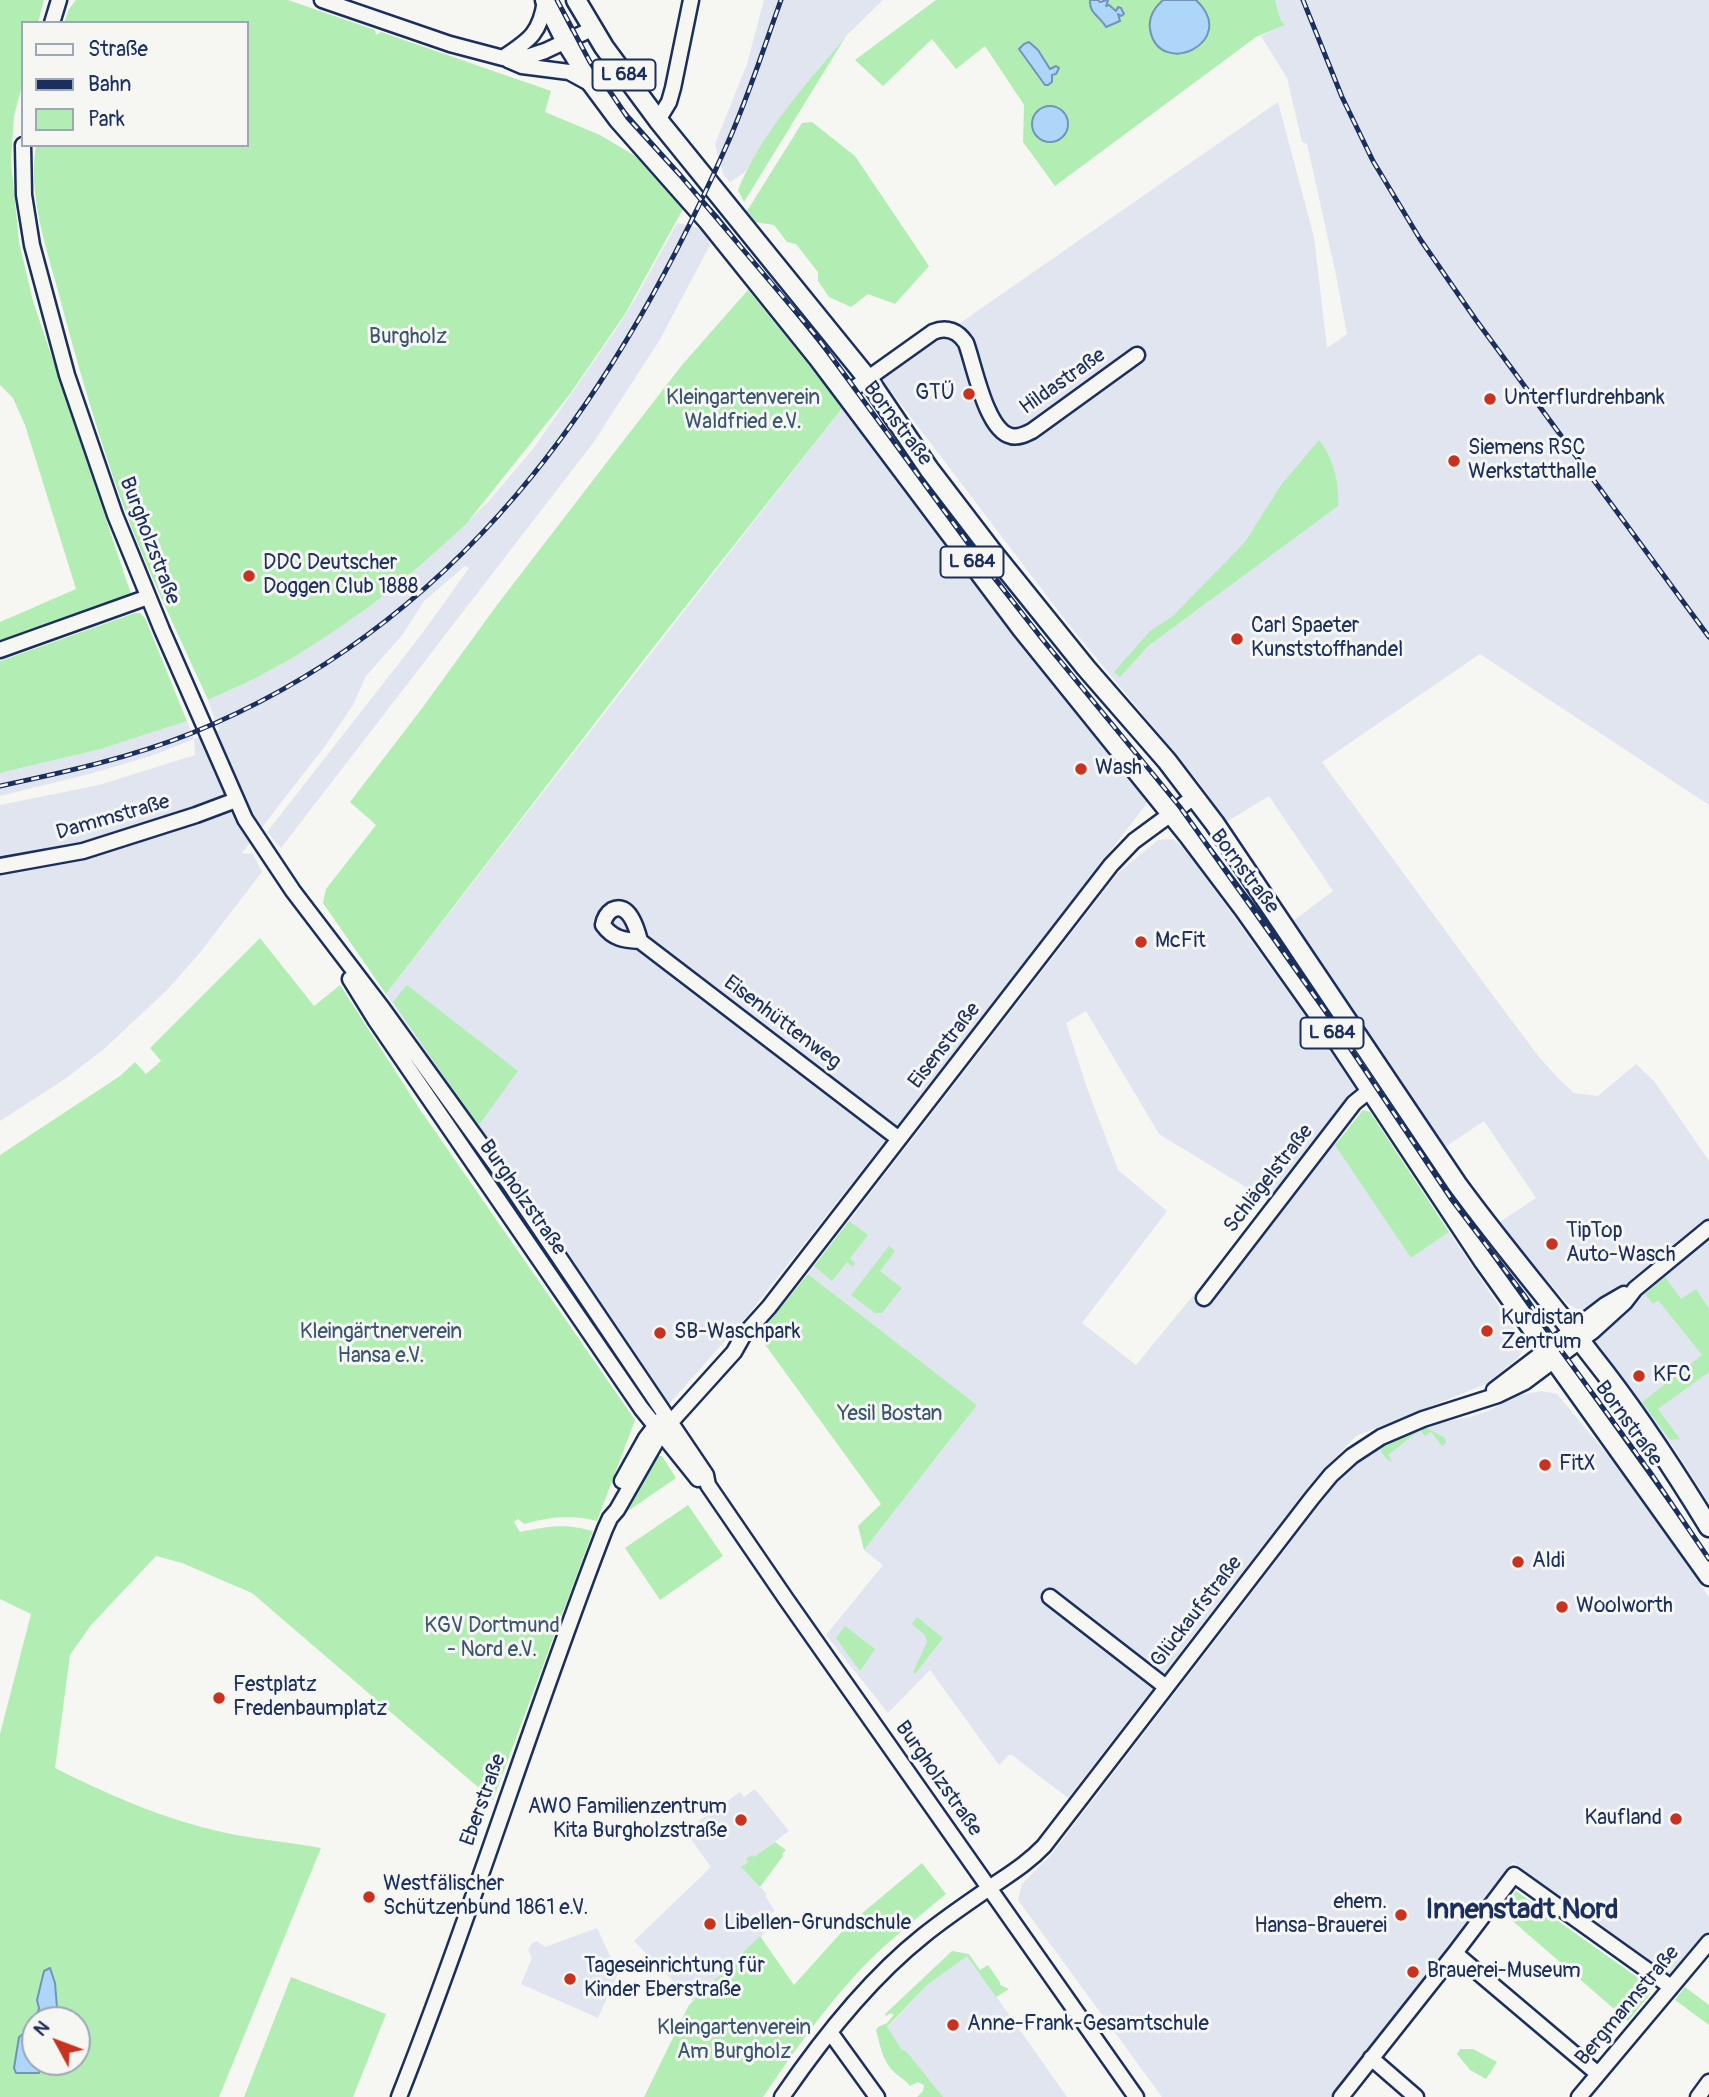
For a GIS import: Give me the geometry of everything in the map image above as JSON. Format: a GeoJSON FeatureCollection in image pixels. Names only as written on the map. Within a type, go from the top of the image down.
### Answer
{"type":"FeatureCollection","features":[{"type":"Feature","properties":{"kind":"main road","name":"L 684"},"geometry":{"type":"LineString","coordinates":[[545,0],[566,43],[592,84]]}},
{"type":"Feature","properties":{"kind":"main road","name":"L 684"},"geometry":{"type":"LineString","coordinates":[[576,0],[592,29],[658,120]]}},
{"type":"Feature","properties":{"kind":"main road","name":"Bornstraße"},"geometry":{"type":"LineString","coordinates":[[592,84],[618,119],[709,222],[846,394],[1038,650],[1171,814],[1288,970],[1483,1260],[1709,1576]]}},
{"type":"Feature","properties":{"kind":"main road","name":"Bornstraße"},"geometry":{"type":"LineString","coordinates":[[658,120],[868,379],[929,469],[994,554],[1086,668],[1167,761],[1223,835],[1472,1204],[1640,1420],[1709,1527]]}},
{"type":"Feature","properties":{"kind":"street"},"geometry":{"type":"LineString","coordinates":[[53,21],[59,0]]}},
{"type":"Feature","properties":{"kind":"street"},"geometry":{"type":"LineString","coordinates":[[322,0],[522,66],[569,72],[592,84]]}},
{"type":"Feature","properties":{"kind":"street"},"geometry":{"type":"LineString","coordinates":[[503,58],[536,33],[545,0]]}},
{"type":"Feature","properties":{"kind":"street"},"geometry":{"type":"LineString","coordinates":[[658,120],[669,102],[673,88],[691,0]]}},
{"type":"Feature","properties":{"kind":"street"},"geometry":{"type":"LineString","coordinates":[[503,58],[530,56],[566,43],[592,29]]}},
{"type":"Feature","properties":{"kind":"street","name":"Burgholzstraße"},"geometry":{"type":"LineString","coordinates":[[23,147],[24,195],[32,245],[62,358],[115,515],[148,597],[236,800],[254,835],[355,980],[511,1186],[663,1424],[706,1475],[708,1485],[1136,2097]]}},
{"type":"Feature","properties":{"kind":"street","name":"Hildastraße"},"geometry":{"type":"LineString","coordinates":[[846,394],[933,332],[940,329],[953,331],[966,343],[992,420],[1003,433],[1019,436],[1032,431],[1137,355]]}},
{"type":"Feature","properties":{"kind":"street"},"geometry":{"type":"LineString","coordinates":[[0,650],[148,597]]}},
{"type":"Feature","properties":{"kind":"street","name":"Eisenstraße"},"geometry":{"type":"LineString","coordinates":[[663,1424],[734,1352],[743,1336],[769,1307],[1111,865],[1132,843],[1194,797]]}},
{"type":"Feature","properties":{"kind":"street","name":"Dammstraße"},"geometry":{"type":"LineString","coordinates":[[0,866],[83,851],[236,800]]}},
{"type":"Feature","properties":{"kind":"street","name":"Eisenhüttenweg"},"geometry":{"type":"LineString","coordinates":[[640,940],[899,1139]]}},
{"type":"Feature","properties":{"kind":"street","name":"Schlägelstraße"},"geometry":{"type":"LineString","coordinates":[[1204,1298],[1349,1110],[1370,1090]]}},
{"type":"Feature","properties":{"kind":"street","name":"Glückaufstraße"},"geometry":{"type":"LineString","coordinates":[[782,2097],[830,2032],[884,1972],[920,1938],[1019,1869],[1044,1846],[1312,1498],[1343,1464],[1381,1437],[1423,1419],[1498,1395],[1525,1382],[1550,1355],[1576,1336],[1605,1305],[1634,1289],[1709,1228]]}},
{"type":"Feature","properties":{"kind":"street","name":"Eberstraße"},"geometry":{"type":"LineString","coordinates":[[399,2097],[444,1982],[495,1829],[610,1518],[609,1508],[617,1490],[663,1424]]}},
{"type":"Feature","properties":{"kind":"street"},"geometry":{"type":"LineString","coordinates":[[1050,1597],[1166,1687]]}},
{"type":"Feature","properties":{"kind":"street"},"geometry":{"type":"LineString","coordinates":[[1341,2097],[1514,1875],[1671,1987]]}},
{"type":"Feature","properties":{"kind":"street","name":"Bergmannstraße"},"geometry":{"type":"LineString","coordinates":[[1579,2097],[1709,1942]]}},
{"type":"Feature","properties":{"kind":"street"},"geometry":{"type":"LineString","coordinates":[[1455,1953],[1598,2074]]}},
{"type":"Feature","properties":{"kind":"street"},"geometry":{"type":"LineString","coordinates":[[830,2032],[877,2097]]}},
{"type":"Feature","properties":{"kind":"street"},"geometry":{"type":"LineString","coordinates":[[1371,2058],[1416,2097]]}},
{"type":"Feature","properties":{"kind":"street"},"geometry":{"type":"LineString","coordinates":[[1698,2097],[1709,2082]]}},
{"type":"Feature","properties":{"kind":"shaded area"},"geometry":{"type":"Polygon","coordinates":[[[764,0],[883,0],[846,36],[786,110],[745,172],[730,182],[723,174],[715,144],[747,64],[764,0]]]}},
{"type":"Feature","properties":{"kind":"shaded area"},"geometry":{"type":"Polygon","coordinates":[[[1275,0],[1709,0],[1709,805],[1480,654],[1322,762],[1494,997],[1557,1077],[1574,1093],[1598,1096],[1636,1064],[1654,1081],[1709,1161],[1709,1220],[1606,1300],[1583,1313],[1567,1303],[1498,1223],[1536,1198],[1484,1121],[1445,1147],[1293,921],[1333,891],[1269,796],[1226,822],[1198,781],[1069,625],[881,378],[1278,102],[1314,237],[1327,348],[1347,334],[1307,144],[1302,142],[1287,78],[1261,36],[1284,25],[1275,0]]]}},
{"type":"Feature","properties":{"kind":"shaded area"},"geometry":{"type":"Polygon","coordinates":[[[677,223],[706,231],[710,245],[659,341],[593,443],[281,848],[267,832],[421,635],[469,568],[465,566],[424,601],[403,634],[366,676],[353,705],[325,746],[242,853],[252,852],[262,872],[198,955],[166,991],[104,1049],[65,1079],[0,1121],[0,805],[99,785],[195,755],[194,739],[220,729],[208,700],[296,656],[369,607],[422,564],[488,502],[533,449],[617,328],[677,223]]]}},
{"type":"Feature","properties":{"kind":"shaded area"},"geometry":{"type":"Polygon","coordinates":[[[843,407],[1151,798],[748,1315],[668,1405],[386,994],[843,407]]]}},
{"type":"Feature","properties":{"kind":"shaded area"},"geometry":{"type":"Polygon","coordinates":[[[187,721],[194,739],[151,756],[0,796],[0,773],[101,749],[187,721]]]}},
{"type":"Feature","properties":{"kind":"shaded area"},"geometry":{"type":"Polygon","coordinates":[[[1173,839],[1189,852],[1359,1090],[1327,1131],[1411,1258],[1449,1232],[1518,1334],[1524,1348],[1518,1358],[1486,1384],[1356,1436],[1312,1482],[1068,1798],[1012,1755],[999,1765],[930,1670],[888,1713],[826,1635],[883,1565],[864,1550],[977,1405],[808,1274],[1117,874],[1158,840],[1173,839]],[[1086,1011],[1066,1023],[1118,1170],[1167,1211],[1082,1323],[1136,1365],[1270,1202],[1159,1134],[1086,1011]]]}},
{"type":"Feature","properties":{"kind":"shaded area"},"geometry":{"type":"Polygon","coordinates":[[[1709,1235],[1709,1503],[1672,1445],[1590,1339],[1709,1235]]]}},
{"type":"Feature","properties":{"kind":"shaded area"},"geometry":{"type":"Polygon","coordinates":[[[1541,1391],[1557,1394],[1617,1466],[1709,1597],[1709,1931],[1666,1977],[1513,1862],[1330,2097],[1162,2097],[1018,1900],[1022,1884],[1050,1856],[1336,1483],[1352,1467],[1382,1446],[1425,1426],[1470,1417],[1519,1395],[1541,1391]]]}},
{"type":"Feature","properties":{"kind":"shaded area","name":"Libellen-Grundschule"},"geometry":{"type":"Polygon","coordinates":[[[755,1789],[789,1831],[741,1867],[767,1894],[765,1896],[775,1911],[767,1917],[767,1931],[693,2001],[634,1941],[711,1867],[685,1831],[740,1792],[744,1797],[755,1789]]]}},
{"type":"Feature","properties":{"kind":"shaded area","name":"Tageseinrichtung für Kinder Eberstraße"},"geometry":{"type":"Polygon","coordinates":[[[597,1928],[618,1973],[598,2018],[521,1984],[532,1958],[528,1950],[531,1944],[537,1941],[545,1947],[597,1928]]]}},
{"type":"Feature","properties":{"kind":"shaded area","name":"Anne-Frank-Gesamtschule"},"geometry":{"type":"Polygon","coordinates":[[[967,1955],[1067,2097],[934,2097],[887,2028],[927,1985],[967,1955]]]}},
{"type":"Feature","properties":{"kind":"green space"},"geometry":{"type":"Polygon","coordinates":[[[0,0],[44,0],[39,21],[21,21],[21,90],[14,116],[11,161],[19,242],[33,301],[131,594],[0,643],[0,622],[76,589],[25,425],[13,398],[0,385],[0,0]]]}},
{"type":"Feature","properties":{"kind":"green space","name":"Burgholz"},"geometry":{"type":"Polygon","coordinates":[[[76,0],[288,0],[375,30],[376,35],[381,32],[551,91],[545,112],[600,135],[635,156],[683,209],[625,314],[570,394],[466,524],[369,607],[334,631],[254,679],[208,700],[142,554],[105,452],[43,237],[36,201],[34,164],[36,147],[248,147],[248,21],[65,21],[76,0]]]}},
{"type":"Feature","properties":{"kind":"green space"},"geometry":{"type":"Polygon","coordinates":[[[936,0],[1090,0],[1090,7],[1103,22],[1116,11],[1105,7],[1107,0],[1163,0],[1159,3],[1200,46],[1206,34],[1207,22],[1201,5],[1196,0],[1275,0],[1281,21],[1285,25],[1256,37],[1055,186],[1023,142],[1024,105],[985,46],[956,69],[932,39],[883,86],[855,60],[936,0]]]}},
{"type":"Feature","properties":{"kind":"green space"},"geometry":{"type":"Polygon","coordinates":[[[846,36],[744,202],[738,190],[772,128],[846,36]]]}},
{"type":"Feature","properties":{"kind":"green space"},"geometry":{"type":"Polygon","coordinates":[[[812,122],[855,156],[929,266],[895,304],[868,294],[851,307],[829,297],[818,281],[818,272],[796,244],[787,242],[774,225],[755,222],[747,211],[802,123],[812,122]]]}},
{"type":"Feature","properties":{"kind":"green space","name":"Kleingartenverein Waldfried e.V."},"geometry":{"type":"Polygon","coordinates":[[[748,290],[843,407],[386,994],[323,903],[326,889],[376,825],[350,802],[497,605],[682,365],[748,290]]]}},
{"type":"Feature","properties":{"kind":"green space"},"geometry":{"type":"Polygon","coordinates":[[[1319,440],[1334,471],[1338,506],[1148,646],[1120,677],[1114,672],[1150,631],[1173,616],[1245,542],[1281,485],[1319,440]]]}},
{"type":"Feature","properties":{"kind":"green space"},"geometry":{"type":"Polygon","coordinates":[[[140,613],[145,618],[187,721],[101,749],[0,773],[0,661],[140,613]]]}},
{"type":"Feature","properties":{"kind":"green space"},"geometry":{"type":"Polygon","coordinates":[[[260,938],[314,1006],[340,985],[419,1108],[635,1420],[597,1521],[569,1517],[524,1524],[518,1519],[514,1522],[520,1532],[556,1526],[593,1531],[493,1800],[252,1593],[182,1563],[156,1556],[91,1625],[70,1655],[55,1768],[121,1799],[189,1824],[236,1835],[321,1848],[219,2097],[0,2097],[0,1734],[31,1614],[0,1599],[0,1155],[120,1076],[135,1062],[146,1074],[161,1061],[150,1048],[260,938]]]}},
{"type":"Feature","properties":{"kind":"green space"},"geometry":{"type":"Polygon","coordinates":[[[407,985],[518,1071],[478,1126],[393,1002],[407,985]]]}},
{"type":"Feature","properties":{"kind":"green space"},"geometry":{"type":"Polygon","coordinates":[[[397,1041],[438,1094],[651,1400],[644,1406],[397,1041]]]}},
{"type":"Feature","properties":{"kind":"green space"},"geometry":{"type":"Polygon","coordinates":[[[1363,1110],[1370,1112],[1449,1232],[1411,1258],[1335,1145],[1363,1110]]]}},
{"type":"Feature","properties":{"kind":"green space"},"geometry":{"type":"Polygon","coordinates":[[[849,1221],[868,1235],[850,1258],[855,1263],[853,1267],[847,1262],[832,1281],[814,1266],[849,1221]]]}},
{"type":"Feature","properties":{"kind":"green space"},"geometry":{"type":"Polygon","coordinates":[[[889,1246],[895,1251],[880,1271],[902,1288],[882,1313],[875,1313],[851,1295],[889,1246]]]}},
{"type":"Feature","properties":{"kind":"green space","name":"Yesil Bostan"},"geometry":{"type":"Polygon","coordinates":[[[808,1274],[977,1405],[864,1550],[858,1526],[881,1504],[758,1335],[808,1274]]]}},
{"type":"Feature","properties":{"kind":"green space"},"geometry":{"type":"Polygon","coordinates":[[[1665,1277],[1681,1299],[1696,1289],[1709,1309],[1709,1372],[1658,1409],[1680,1439],[1670,1440],[1642,1402],[1702,1355],[1658,1300],[1653,1304],[1645,1294],[1665,1277]]]}},
{"type":"Feature","properties":{"kind":"green space"},"geometry":{"type":"Polygon","coordinates":[[[1424,1426],[1445,1438],[1446,1443],[1442,1446],[1431,1432],[1425,1436],[1420,1430],[1388,1455],[1392,1462],[1381,1452],[1382,1445],[1424,1426]]]}},
{"type":"Feature","properties":{"kind":"green space"},"geometry":{"type":"Polygon","coordinates":[[[658,1456],[662,1456],[676,1478],[625,1513],[658,1456]]]}},
{"type":"Feature","properties":{"kind":"green space"},"geometry":{"type":"Polygon","coordinates":[[[688,1505],[723,1556],[660,1600],[625,1548],[688,1505]]]}},
{"type":"Feature","properties":{"kind":"green space"},"geometry":{"type":"Polygon","coordinates":[[[917,1617],[943,1638],[915,1674],[913,1672],[927,1642],[925,1635],[912,1624],[917,1617]]]}},
{"type":"Feature","properties":{"kind":"green space"},"geometry":{"type":"Polygon","coordinates":[[[845,1626],[875,1649],[860,1671],[836,1638],[845,1626]]]}},
{"type":"Feature","properties":{"kind":"green space"},"geometry":{"type":"Polygon","coordinates":[[[775,1842],[786,1850],[760,1887],[741,1867],[748,1862],[746,1859],[752,1855],[754,1857],[775,1842]]]}},
{"type":"Feature","properties":{"kind":"green space","name":"Kleingartenverein Am Burgholz"},"geometry":{"type":"Polygon","coordinates":[[[922,1863],[946,1894],[881,1949],[847,1984],[809,2031],[763,2097],[644,2097],[689,2005],[760,1936],[794,1985],[847,1926],[922,1863]]]}},
{"type":"Feature","properties":{"kind":"green space"},"geometry":{"type":"Polygon","coordinates":[[[1516,1891],[1648,1985],[1650,1994],[1628,2021],[1501,1911],[1516,1891]]]}},
{"type":"Feature","properties":{"kind":"green space"},"geometry":{"type":"Polygon","coordinates":[[[952,1951],[969,1954],[980,1970],[988,1965],[1000,1985],[1009,1989],[996,1997],[967,1956],[927,1985],[887,2027],[902,2050],[906,2051],[943,2097],[917,2097],[923,2091],[924,2085],[918,2082],[910,2086],[892,2070],[884,2056],[876,2030],[894,2015],[885,2014],[952,1951]]]}},
{"type":"Feature","properties":{"kind":"green space"},"geometry":{"type":"Polygon","coordinates":[[[291,1977],[386,2014],[353,2097],[244,2097],[291,1977]]]}},
{"type":"Feature","properties":{"kind":"green space"},"geometry":{"type":"Polygon","coordinates":[[[1685,1987],[1709,2005],[1709,2025],[1675,2000],[1685,1987]]]}},
{"type":"Feature","properties":{"kind":"green space"},"geometry":{"type":"Polygon","coordinates":[[[1460,2049],[1473,2049],[1497,2062],[1486,2079],[1470,2070],[1457,2054],[1460,2049]]]}},
{"type":"Feature","properties":{"kind":"water"},"geometry":{"type":"Polygon","coordinates":[[[1090,0],[1107,0],[1106,6],[1109,5],[1116,11],[1118,7],[1121,8],[1124,14],[1118,14],[1120,21],[1106,27],[1093,12],[1090,0]]]}},
{"type":"Feature","properties":{"kind":"water"},"geometry":{"type":"Polygon","coordinates":[[[1163,0],[1196,0],[1207,15],[1209,29],[1203,41],[1193,49],[1180,53],[1167,52],[1156,44],[1150,29],[1150,20],[1163,0]]]}},
{"type":"Feature","properties":{"kind":"water"},"geometry":{"type":"Polygon","coordinates":[[[1029,42],[1038,50],[1050,69],[1056,66],[1059,68],[1048,85],[1045,85],[1019,49],[1029,42]]]}},
{"type":"Feature","properties":{"kind":"water"},"geometry":{"type":"Polygon","coordinates":[[[1050,106],[1063,111],[1068,124],[1063,137],[1050,142],[1037,137],[1032,124],[1037,111],[1050,106]]]}},
{"type":"Feature","properties":{"kind":"water"},"geometry":{"type":"Polygon","coordinates":[[[50,1968],[55,1983],[57,2006],[38,2006],[37,2000],[44,1971],[50,1968]]]}},
{"type":"Feature","properties":{"kind":"water"},"geometry":{"type":"Polygon","coordinates":[[[21,2036],[21,2073],[16,2073],[14,2068],[21,2036]]]}},
{"type":"Feature","properties":{"kind":"railway"},"geometry":{"type":"LineString","coordinates":[[557,0],[590,62],[628,118],[680,175],[817,337],[981,561],[1180,807],[1328,1015],[1452,1200],[1524,1295],[1709,1559]]}},
{"type":"Feature","properties":{"kind":"railway"},"geometry":{"type":"LineString","coordinates":[[0,786],[97,764],[169,742],[287,687],[372,632],[448,567],[516,495],[577,416],[632,331],[681,242],[725,149],[748,94],[781,0]]}},
{"type":"Feature","properties":{"kind":"railway"},"geometry":{"type":"LineString","coordinates":[[1303,0],[1342,97],[1373,161],[1420,239],[1476,320],[1709,637]]}},
{"type":"Feature","properties":{"kind":"place","name":"GTÜ"},"geometry":{"type":"Point","coordinates":[969,394]}},
{"type":"Feature","properties":{"kind":"place","name":"Unterflurdrehbank"},"geometry":{"type":"Point","coordinates":[1490,399]}},
{"type":"Feature","properties":{"kind":"place","name":"Siemens RSC Werkstatthalle"},"geometry":{"type":"Point","coordinates":[1454,461]}},
{"type":"Feature","properties":{"kind":"place","name":"DDC Deutscher Doggen Club 1888"},"geometry":{"type":"Point","coordinates":[249,576]}},
{"type":"Feature","properties":{"kind":"place","name":"Carl Spaeter Kunststoffhandel"},"geometry":{"type":"Point","coordinates":[1237,639]}},
{"type":"Feature","properties":{"kind":"place","name":"Wash"},"geometry":{"type":"Point","coordinates":[1081,769]}},
{"type":"Feature","properties":{"kind":"place","name":"McFit"},"geometry":{"type":"Point","coordinates":[1141,942]}},
{"type":"Feature","properties":{"kind":"place","name":"TipTop Auto-Wasch"},"geometry":{"type":"Point","coordinates":[1552,1244]}},
{"type":"Feature","properties":{"kind":"place","name":"Kurdistan Zentrum"},"geometry":{"type":"Point","coordinates":[1487,1331]}},
{"type":"Feature","properties":{"kind":"place","name":"SB-Waschpark"},"geometry":{"type":"Point","coordinates":[660,1333]}},
{"type":"Feature","properties":{"kind":"place","name":"KFC"},"geometry":{"type":"Point","coordinates":[1639,1376]}},
{"type":"Feature","properties":{"kind":"place","name":"FitX"},"geometry":{"type":"Point","coordinates":[1545,1465]}},
{"type":"Feature","properties":{"kind":"place","name":"Aldi"},"geometry":{"type":"Point","coordinates":[1518,1562]}},
{"type":"Feature","properties":{"kind":"place","name":"Woolworth"},"geometry":{"type":"Point","coordinates":[1562,1607]}},
{"type":"Feature","properties":{"kind":"place","name":"Festplatz Fredenbaumplatz"},"geometry":{"type":"Point","coordinates":[219,1698]}},
{"type":"Feature","properties":{"kind":"place","name":"Kaufland"},"geometry":{"type":"Point","coordinates":[1676,1819]}},
{"type":"Feature","properties":{"kind":"place","name":"AWO Familienzentrum Kita Burgholzstraße"},"geometry":{"type":"Point","coordinates":[741,1820]}},
{"type":"Feature","properties":{"kind":"place","name":"Westfälischer Schützenbund 1861 e.V."},"geometry":{"type":"Point","coordinates":[369,1897]}},
{"type":"Feature","properties":{"kind":"place","name":"ehem. Hansa-Brauerei"},"geometry":{"type":"Point","coordinates":[1401,1915]}},
{"type":"Feature","properties":{"kind":"place","name":"Libellen-Grundschule"},"geometry":{"type":"Point","coordinates":[710,1924]}},
{"type":"Feature","properties":{"kind":"place","name":"Brauerei-Museum"},"geometry":{"type":"Point","coordinates":[1413,1972]}},
{"type":"Feature","properties":{"kind":"place","name":"Tageseinrichtung für Kinder Eberstraße"},"geometry":{"type":"Point","coordinates":[570,1979]}},
{"type":"Feature","properties":{"kind":"place","name":"Anne-Frank-Gesamtschule"},"geometry":{"type":"Point","coordinates":[953,2025]}},
{"type":"Feature","properties":{"kind":"district","name":"Innenstadt Nord"},"geometry":{"type":"Point","coordinates":[1522,1911]}},
{"type":"Feature","properties":{"kind":"park label","name":"Kleingärtnerverein Hansa e.V."},"geometry":{"type":"Point","coordinates":[381,1345]}},
{"type":"Feature","properties":{"kind":"park label","name":"KGV Dortmund - Nord e.V."},"geometry":{"type":"Point","coordinates":[492,1639]}}]}
